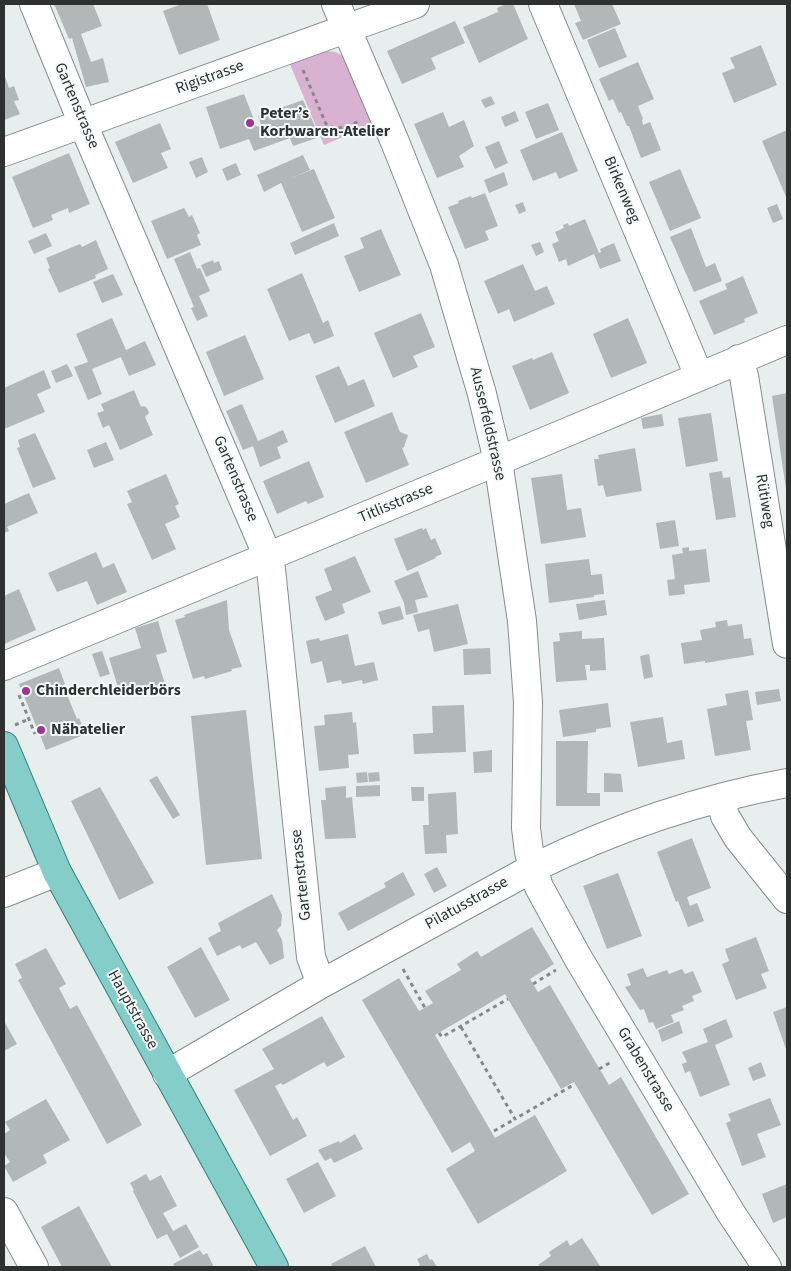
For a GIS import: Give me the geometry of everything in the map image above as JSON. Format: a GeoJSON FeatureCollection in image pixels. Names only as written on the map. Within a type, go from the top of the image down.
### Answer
{"type":"FeatureCollection","features":[{"type":"Feature","properties":{"kind":"main road","name":"Hauptstrasse"},"geometry":{"type":"LineString","coordinates":[[9,736],[57,872],[274,1267]]}},
{"type":"Feature","properties":{"kind":"street","name":"Gartenstrasse"},"geometry":{"type":"LineString","coordinates":[[34,4],[83,124],[268,557],[271,569],[311,957],[321,984]]}},
{"type":"Feature","properties":{"kind":"street","name":"Ausserfeldstrasse"},"geometry":{"type":"LineString","coordinates":[[336,4],[444,265],[482,394],[498,461],[522,621],[528,702],[526,828],[532,868]]}},
{"type":"Feature","properties":{"kind":"street","name":"Rigistrasse"},"geometry":{"type":"LineString","coordinates":[[4,152],[416,4]]}},
{"type":"Feature","properties":{"kind":"street","name":"Birkenweg"},"geometry":{"type":"LineString","coordinates":[[543,4],[699,376]]}},
{"type":"Feature","properties":{"kind":"street","name":"Titlisstrasse"},"geometry":{"type":"LineString","coordinates":[[4,666],[787,340]]}},
{"type":"Feature","properties":{"kind":"street","name":"Rütiweg"},"geometry":{"type":"LineString","coordinates":[[739,359],[744,376],[787,644]]}},
{"type":"Feature","properties":{"kind":"street","name":"Pilatusstrasse"},"geometry":{"type":"LineString","coordinates":[[168,1074],[321,984],[532,868],[565,852],[679,810],[720,798],[787,783]]}},
{"type":"Feature","properties":{"kind":"street"},"geometry":{"type":"LineString","coordinates":[[720,798],[725,816],[738,838],[787,899]]}},
{"type":"Feature","properties":{"kind":"street","name":"Grabenstrasse"},"geometry":{"type":"LineString","coordinates":[[532,868],[539,887],[578,958],[731,1214],[766,1267]]}},
{"type":"Feature","properties":{"kind":"street"},"geometry":{"type":"LineString","coordinates":[[4,893],[57,872]]}},
{"type":"Feature","properties":{"kind":"street"},"geometry":{"type":"LineString","coordinates":[[4,1212],[34,1267]]}},
{"type":"Feature","properties":{"kind":"path"},"geometry":{"type":"LineString","coordinates":[[294,47],[323,120],[331,128],[337,129],[382,114]]}},
{"type":"Feature","properties":{"kind":"path"},"geometry":{"type":"LineString","coordinates":[[19,695],[35,734]]}},
{"type":"Feature","properties":{"kind":"path"},"geometry":{"type":"LineString","coordinates":[[9,736],[28,718]]}},
{"type":"Feature","properties":{"kind":"path"},"geometry":{"type":"LineString","coordinates":[[391,946],[424,1008]]}},
{"type":"Feature","properties":{"kind":"path"},"geometry":{"type":"LineString","coordinates":[[439,1033],[442,1037],[508,999]]}},
{"type":"Feature","properties":{"kind":"path"},"geometry":{"type":"LineString","coordinates":[[461,1027],[515,1119]]}},
{"type":"Feature","properties":{"kind":"path"},"geometry":{"type":"LineString","coordinates":[[494,1131],[575,1084]]}},
{"type":"Feature","properties":{"kind":"shaded area"},"geometry":{"type":"Polygon","coordinates":[[[318,52],[336,52],[344,57],[376,123],[324,145],[289,62],[318,52]]]}},
{"type":"Feature","properties":{"kind":"building"},"geometry":{"type":"Polygon","coordinates":[[[54,4],[93,4],[102,26],[81,34],[91,62],[103,58],[109,82],[86,87],[72,38],[69,39],[54,4]]]}},
{"type":"Feature","properties":{"kind":"building"},"geometry":{"type":"Polygon","coordinates":[[[182,4],[207,4],[220,40],[179,55],[163,11],[182,4]]]}},
{"type":"Feature","properties":{"kind":"building"},"geometry":{"type":"Polygon","coordinates":[[[506,4],[513,4],[528,39],[479,63],[463,27],[498,12],[497,8],[506,4]]]}},
{"type":"Feature","properties":{"kind":"building"},"geometry":{"type":"Polygon","coordinates":[[[574,4],[612,4],[621,24],[583,40],[575,23],[581,21],[574,4]]]}},
{"type":"Feature","properties":{"kind":"building"},"geometry":{"type":"Polygon","coordinates":[[[455,21],[465,43],[431,58],[436,69],[402,84],[387,51],[455,21]]]}},
{"type":"Feature","properties":{"kind":"building"},"geometry":{"type":"Polygon","coordinates":[[[615,28],[627,57],[599,68],[587,40],[615,28]]]}},
{"type":"Feature","properties":{"kind":"building"},"geometry":{"type":"Polygon","coordinates":[[[761,45],[777,85],[734,103],[722,73],[735,68],[730,58],[761,45]]]}},
{"type":"Feature","properties":{"kind":"building"},"geometry":{"type":"Polygon","coordinates":[[[638,62],[654,99],[638,106],[643,119],[643,125],[650,122],[661,150],[641,158],[629,126],[627,126],[621,112],[619,113],[613,99],[609,101],[599,79],[638,62]]]}},
{"type":"Feature","properties":{"kind":"building"},"geometry":{"type":"Polygon","coordinates":[[[4,74],[9,88],[14,86],[19,100],[14,101],[20,114],[4,120],[4,74]]]}},
{"type":"Feature","properties":{"kind":"building"},"geometry":{"type":"Polygon","coordinates":[[[244,94],[257,127],[261,125],[258,116],[303,100],[320,137],[293,146],[290,138],[254,151],[249,139],[220,149],[206,107],[244,94]]]}},
{"type":"Feature","properties":{"kind":"building"},"geometry":{"type":"Polygon","coordinates":[[[491,96],[495,104],[485,108],[481,100],[491,96]]]}},
{"type":"Feature","properties":{"kind":"building"},"geometry":{"type":"Polygon","coordinates":[[[548,103],[559,130],[536,139],[525,112],[548,103]]]}},
{"type":"Feature","properties":{"kind":"building"},"geometry":{"type":"Polygon","coordinates":[[[515,111],[519,121],[505,127],[501,117],[515,111]]]}},
{"type":"Feature","properties":{"kind":"building"},"geometry":{"type":"Polygon","coordinates":[[[443,112],[449,127],[464,120],[474,146],[459,156],[464,167],[437,178],[414,124],[443,112]]]}},
{"type":"Feature","properties":{"kind":"building"},"geometry":{"type":"Polygon","coordinates":[[[160,123],[171,149],[161,153],[168,168],[133,183],[115,142],[160,123]]]}},
{"type":"Feature","properties":{"kind":"building"},"geometry":{"type":"Polygon","coordinates":[[[787,130],[787,199],[762,141],[787,130]]]}},
{"type":"Feature","properties":{"kind":"building"},"geometry":{"type":"Polygon","coordinates":[[[562,132],[578,171],[559,179],[556,172],[533,181],[520,150],[562,132]]]}},
{"type":"Feature","properties":{"kind":"building"},"geometry":{"type":"Polygon","coordinates":[[[499,141],[508,163],[495,169],[485,147],[499,141]]]}},
{"type":"Feature","properties":{"kind":"building"},"geometry":{"type":"Polygon","coordinates":[[[69,153],[90,204],[69,213],[68,208],[51,215],[53,220],[33,228],[12,177],[69,153]]]}},
{"type":"Feature","properties":{"kind":"building"},"geometry":{"type":"Polygon","coordinates":[[[303,155],[310,170],[291,178],[314,169],[335,218],[302,232],[281,183],[264,192],[257,175],[303,155]]]}},
{"type":"Feature","properties":{"kind":"building"},"geometry":{"type":"Polygon","coordinates":[[[202,157],[208,172],[196,178],[189,162],[202,157]]]}},
{"type":"Feature","properties":{"kind":"building"},"geometry":{"type":"Polygon","coordinates":[[[236,163],[241,175],[227,181],[222,169],[236,163]]]}},
{"type":"Feature","properties":{"kind":"building"},"geometry":{"type":"Polygon","coordinates":[[[680,169],[701,218],[670,231],[649,182],[680,169]]]}},
{"type":"Feature","properties":{"kind":"building"},"geometry":{"type":"Polygon","coordinates":[[[504,172],[508,185],[489,193],[484,180],[504,172]]]}},
{"type":"Feature","properties":{"kind":"building"},"geometry":{"type":"Polygon","coordinates":[[[485,193],[498,226],[485,231],[489,240],[465,249],[448,207],[471,196],[472,198],[485,193]]]}},
{"type":"Feature","properties":{"kind":"building"},"geometry":{"type":"Polygon","coordinates":[[[523,202],[526,211],[519,214],[515,205],[523,202]]]}},
{"type":"Feature","properties":{"kind":"building"},"geometry":{"type":"Polygon","coordinates":[[[777,204],[783,219],[773,223],[767,208],[777,204]]]}},
{"type":"Feature","properties":{"kind":"building"},"geometry":{"type":"Polygon","coordinates":[[[184,208],[189,217],[192,215],[200,233],[197,235],[201,245],[167,259],[151,221],[184,208]]]}},
{"type":"Feature","properties":{"kind":"building"},"geometry":{"type":"Polygon","coordinates":[[[585,219],[599,253],[601,252],[600,249],[614,243],[621,261],[600,269],[594,254],[568,266],[566,259],[559,262],[552,244],[559,241],[555,232],[564,228],[563,225],[568,223],[569,226],[585,219]]]}},
{"type":"Feature","properties":{"kind":"building"},"geometry":{"type":"Polygon","coordinates":[[[334,223],[339,236],[295,255],[290,243],[334,223]]]}},
{"type":"Feature","properties":{"kind":"building"},"geometry":{"type":"Polygon","coordinates":[[[691,228],[706,267],[715,263],[722,281],[694,292],[670,237],[691,228]]]}},
{"type":"Feature","properties":{"kind":"building"},"geometry":{"type":"Polygon","coordinates":[[[381,229],[401,275],[359,292],[344,256],[364,248],[360,238],[381,229]]]}},
{"type":"Feature","properties":{"kind":"building"},"geometry":{"type":"Polygon","coordinates":[[[46,233],[52,246],[34,254],[28,241],[46,233]]]}},
{"type":"Feature","properties":{"kind":"building"},"geometry":{"type":"Polygon","coordinates":[[[96,240],[108,269],[95,275],[96,278],[59,293],[48,269],[50,268],[46,258],[80,244],[82,247],[96,240]]]}},
{"type":"Feature","properties":{"kind":"building"},"geometry":{"type":"Polygon","coordinates":[[[540,242],[544,252],[536,256],[531,245],[540,242]]]}},
{"type":"Feature","properties":{"kind":"building"},"geometry":{"type":"Polygon","coordinates":[[[190,252],[197,269],[200,268],[210,291],[199,296],[208,316],[197,321],[191,308],[194,307],[174,259],[190,252]]]}},
{"type":"Feature","properties":{"kind":"building"},"geometry":{"type":"Polygon","coordinates":[[[213,260],[214,263],[219,261],[222,270],[206,277],[201,265],[213,260]]]}},
{"type":"Feature","properties":{"kind":"building"},"geometry":{"type":"Polygon","coordinates":[[[523,264],[535,291],[547,286],[555,304],[514,322],[509,309],[498,314],[484,281],[523,264]]]}},
{"type":"Feature","properties":{"kind":"building"},"geometry":{"type":"Polygon","coordinates":[[[302,273],[323,323],[328,320],[334,336],[314,344],[309,333],[289,341],[267,289],[302,273]]]}},
{"type":"Feature","properties":{"kind":"building"},"geometry":{"type":"Polygon","coordinates":[[[113,274],[123,295],[102,303],[93,282],[113,274]]]}},
{"type":"Feature","properties":{"kind":"building"},"geometry":{"type":"Polygon","coordinates":[[[743,276],[758,313],[744,319],[745,322],[714,335],[699,301],[727,289],[725,284],[743,276]]]}},
{"type":"Feature","properties":{"kind":"building"},"geometry":{"type":"Polygon","coordinates":[[[421,313],[435,347],[413,356],[418,367],[393,378],[374,333],[421,313]]]}},
{"type":"Feature","properties":{"kind":"building"},"geometry":{"type":"Polygon","coordinates":[[[112,318],[126,350],[145,341],[156,365],[129,376],[121,357],[92,369],[102,394],[88,400],[74,367],[88,362],[76,334],[112,318]]]}},
{"type":"Feature","properties":{"kind":"building"},"geometry":{"type":"Polygon","coordinates":[[[628,318],[647,363],[611,378],[593,334],[628,318]]]}},
{"type":"Feature","properties":{"kind":"building"},"geometry":{"type":"Polygon","coordinates":[[[245,335],[264,379],[224,396],[206,352],[245,335]]]}},
{"type":"Feature","properties":{"kind":"building"},"geometry":{"type":"Polygon","coordinates":[[[552,352],[569,393],[530,410],[512,366],[552,352]]]}},
{"type":"Feature","properties":{"kind":"building"},"geometry":{"type":"Polygon","coordinates":[[[67,364],[73,376],[56,383],[51,371],[67,364]]]}},
{"type":"Feature","properties":{"kind":"building"},"geometry":{"type":"Polygon","coordinates":[[[339,366],[348,386],[364,379],[375,406],[335,423],[315,376],[339,366]]]}},
{"type":"Feature","properties":{"kind":"building"},"geometry":{"type":"Polygon","coordinates":[[[44,370],[51,388],[37,394],[45,412],[4,429],[4,388],[44,370]]]}},
{"type":"Feature","properties":{"kind":"building"},"geometry":{"type":"Polygon","coordinates":[[[134,390],[141,407],[147,408],[149,413],[145,417],[153,435],[120,450],[109,425],[103,428],[97,413],[104,411],[101,404],[134,390]]]}},
{"type":"Feature","properties":{"kind":"building"},"geometry":{"type":"Polygon","coordinates":[[[787,393],[787,489],[786,489],[772,396],[787,393]]]}},
{"type":"Feature","properties":{"kind":"building"},"geometry":{"type":"Polygon","coordinates":[[[242,404],[258,441],[283,430],[288,442],[277,447],[281,458],[260,467],[253,446],[243,450],[226,411],[242,404]]]}},
{"type":"Feature","properties":{"kind":"building"},"geometry":{"type":"Polygon","coordinates":[[[392,412],[400,432],[408,435],[402,448],[409,465],[366,483],[344,432],[392,412]]]}},
{"type":"Feature","properties":{"kind":"building"},"geometry":{"type":"Polygon","coordinates":[[[711,413],[718,461],[686,467],[678,418],[711,413]]]}},
{"type":"Feature","properties":{"kind":"building"},"geometry":{"type":"Polygon","coordinates":[[[662,414],[664,426],[643,429],[641,418],[662,414]]]}},
{"type":"Feature","properties":{"kind":"building"},"geometry":{"type":"Polygon","coordinates":[[[35,433],[56,479],[33,488],[17,448],[20,447],[18,440],[35,433]]]}},
{"type":"Feature","properties":{"kind":"building"},"geometry":{"type":"Polygon","coordinates":[[[106,442],[114,460],[94,468],[87,450],[106,442]]]}},
{"type":"Feature","properties":{"kind":"building"},"geometry":{"type":"Polygon","coordinates":[[[635,448],[642,491],[606,497],[603,485],[598,486],[594,459],[599,459],[598,455],[635,448]]]}},
{"type":"Feature","properties":{"kind":"building"},"geometry":{"type":"Polygon","coordinates":[[[309,461],[324,497],[308,504],[306,501],[277,514],[263,481],[309,461]]]}},
{"type":"Feature","properties":{"kind":"building"},"geometry":{"type":"Polygon","coordinates":[[[722,471],[723,478],[730,477],[736,517],[716,520],[709,473],[722,471]]]}},
{"type":"Feature","properties":{"kind":"building"},"geometry":{"type":"Polygon","coordinates":[[[166,474],[179,504],[175,506],[180,517],[165,524],[176,549],[152,560],[127,504],[132,502],[127,491],[166,474]]]}},
{"type":"Feature","properties":{"kind":"building"},"geometry":{"type":"Polygon","coordinates":[[[562,474],[567,510],[581,508],[586,537],[541,544],[531,478],[562,474]]]}},
{"type":"Feature","properties":{"kind":"building"},"geometry":{"type":"Polygon","coordinates":[[[29,493],[38,513],[7,527],[9,531],[4,533],[4,504],[29,493]]]}},
{"type":"Feature","properties":{"kind":"building"},"geometry":{"type":"Polygon","coordinates":[[[675,520],[679,546],[660,549],[656,523],[675,520]]]}},
{"type":"Feature","properties":{"kind":"building"},"geometry":{"type":"Polygon","coordinates":[[[422,528],[423,530],[426,528],[431,540],[435,538],[442,554],[407,571],[394,539],[422,528]]]}},
{"type":"Feature","properties":{"kind":"building"},"geometry":{"type":"Polygon","coordinates":[[[689,547],[689,551],[706,549],[710,582],[684,585],[685,594],[669,596],[667,580],[675,579],[672,555],[683,553],[682,548],[689,547]]]}},
{"type":"Feature","properties":{"kind":"building"},"geometry":{"type":"Polygon","coordinates":[[[96,552],[103,568],[114,563],[127,592],[97,605],[87,581],[57,592],[48,573],[96,552]]]}},
{"type":"Feature","properties":{"kind":"building"},"geometry":{"type":"Polygon","coordinates":[[[355,556],[371,592],[342,604],[345,613],[325,621],[315,597],[332,590],[324,569],[355,556]]]}},
{"type":"Feature","properties":{"kind":"building"},"geometry":{"type":"Polygon","coordinates":[[[589,559],[591,575],[602,574],[604,594],[549,603],[545,564],[589,559]]]}},
{"type":"Feature","properties":{"kind":"building"},"geometry":{"type":"Polygon","coordinates":[[[418,571],[428,597],[415,600],[418,612],[406,615],[404,603],[394,581],[418,571]]]}},
{"type":"Feature","properties":{"kind":"building"},"geometry":{"type":"Polygon","coordinates":[[[19,589],[36,630],[4,644],[4,596],[19,589]]]}},
{"type":"Feature","properties":{"kind":"building"},"geometry":{"type":"Polygon","coordinates":[[[227,600],[229,630],[242,667],[205,679],[204,676],[193,679],[175,620],[227,600]]]}},
{"type":"Feature","properties":{"kind":"building"},"geometry":{"type":"Polygon","coordinates":[[[605,600],[607,615],[579,620],[576,604],[605,600]]]}},
{"type":"Feature","properties":{"kind":"building"},"geometry":{"type":"Polygon","coordinates":[[[458,604],[468,644],[434,652],[429,629],[418,632],[413,615],[458,604]]]}},
{"type":"Feature","properties":{"kind":"building"},"geometry":{"type":"Polygon","coordinates":[[[400,606],[404,619],[382,625],[378,612],[400,606]]]}},
{"type":"Feature","properties":{"kind":"building"},"geometry":{"type":"Polygon","coordinates":[[[727,620],[728,626],[742,624],[744,639],[751,638],[754,655],[705,663],[705,661],[684,664],[681,643],[702,640],[700,630],[716,627],[715,622],[727,620]]]}},
{"type":"Feature","properties":{"kind":"building"},"geometry":{"type":"Polygon","coordinates":[[[158,621],[167,652],[156,655],[165,684],[121,697],[109,658],[141,648],[135,628],[158,621]]]}},
{"type":"Feature","properties":{"kind":"building"},"geometry":{"type":"Polygon","coordinates":[[[582,631],[582,639],[604,638],[606,670],[590,671],[590,665],[585,665],[587,680],[556,682],[553,642],[560,641],[559,633],[582,631]]]}},
{"type":"Feature","properties":{"kind":"building"},"geometry":{"type":"Polygon","coordinates":[[[348,634],[355,666],[374,662],[378,680],[363,684],[362,680],[342,684],[341,680],[327,683],[322,661],[311,664],[306,641],[319,638],[320,641],[348,634]]]}},
{"type":"Feature","properties":{"kind":"building"},"geometry":{"type":"Polygon","coordinates":[[[490,648],[491,674],[464,675],[463,649],[490,648]]]}},
{"type":"Feature","properties":{"kind":"building"},"geometry":{"type":"Polygon","coordinates":[[[102,651],[110,674],[100,677],[92,654],[102,651]]]}},
{"type":"Feature","properties":{"kind":"building"},"geometry":{"type":"Polygon","coordinates":[[[649,654],[653,677],[644,679],[640,656],[649,654]]]}},
{"type":"Feature","properties":{"kind":"building"},"geometry":{"type":"Polygon","coordinates":[[[59,668],[65,684],[63,685],[77,719],[79,718],[86,734],[46,750],[19,684],[59,668]]]}},
{"type":"Feature","properties":{"kind":"building"},"geometry":{"type":"Polygon","coordinates":[[[779,689],[781,701],[757,705],[755,692],[779,689]]]}},
{"type":"Feature","properties":{"kind":"building"},"geometry":{"type":"Polygon","coordinates":[[[748,690],[753,720],[746,721],[751,750],[715,756],[707,709],[727,705],[725,694],[748,690]]]}},
{"type":"Feature","properties":{"kind":"building"},"geometry":{"type":"Polygon","coordinates":[[[608,703],[611,727],[596,729],[596,732],[563,737],[559,710],[608,703]]]}},
{"type":"Feature","properties":{"kind":"building"},"geometry":{"type":"Polygon","coordinates":[[[464,705],[466,752],[414,754],[413,734],[433,733],[432,706],[464,705]]]}},
{"type":"Feature","properties":{"kind":"building"},"geometry":{"type":"Polygon","coordinates":[[[246,710],[262,859],[206,865],[191,716],[246,710]]]}},
{"type":"Feature","properties":{"kind":"building"},"geometry":{"type":"Polygon","coordinates":[[[352,712],[353,723],[356,722],[359,754],[348,755],[349,768],[319,771],[314,726],[325,725],[324,715],[352,712]]]}},
{"type":"Feature","properties":{"kind":"building"},"geometry":{"type":"Polygon","coordinates":[[[663,717],[667,743],[682,740],[685,759],[638,767],[630,722],[663,717]]]}},
{"type":"Feature","properties":{"kind":"building"},"geometry":{"type":"Polygon","coordinates":[[[556,741],[588,741],[587,793],[600,793],[600,806],[556,806],[556,741]]]}},
{"type":"Feature","properties":{"kind":"building"},"geometry":{"type":"Polygon","coordinates":[[[492,750],[492,772],[474,773],[473,752],[492,750]]]}},
{"type":"Feature","properties":{"kind":"building"},"geometry":{"type":"Polygon","coordinates":[[[367,772],[368,782],[357,783],[356,773],[367,772]]]}},
{"type":"Feature","properties":{"kind":"building"},"geometry":{"type":"Polygon","coordinates":[[[379,772],[380,781],[369,782],[368,773],[379,772]]]}},
{"type":"Feature","properties":{"kind":"building"},"geometry":{"type":"Polygon","coordinates":[[[604,773],[621,774],[623,792],[604,792],[604,773]]]}},
{"type":"Feature","properties":{"kind":"building"},"geometry":{"type":"Polygon","coordinates":[[[157,776],[180,815],[173,819],[149,780],[157,776]]]}},
{"type":"Feature","properties":{"kind":"building"},"geometry":{"type":"Polygon","coordinates":[[[380,785],[380,796],[356,797],[356,786],[380,785]]]}},
{"type":"Feature","properties":{"kind":"building"},"geometry":{"type":"Polygon","coordinates":[[[346,786],[346,798],[352,797],[356,838],[325,839],[321,800],[326,800],[325,788],[346,786]]]}},
{"type":"Feature","properties":{"kind":"building"},"geometry":{"type":"Polygon","coordinates":[[[100,787],[154,883],[119,900],[71,801],[100,787]]]}},
{"type":"Feature","properties":{"kind":"building"},"geometry":{"type":"Polygon","coordinates":[[[411,787],[424,787],[424,801],[412,801],[411,787]]]}},
{"type":"Feature","properties":{"kind":"building"},"geometry":{"type":"Polygon","coordinates":[[[456,792],[458,834],[446,835],[447,853],[425,854],[423,825],[429,825],[428,794],[456,792]]]}},
{"type":"Feature","properties":{"kind":"building"},"geometry":{"type":"Polygon","coordinates":[[[692,838],[711,888],[687,897],[690,906],[697,903],[704,921],[688,927],[678,901],[676,902],[657,852],[692,838]]]}},
{"type":"Feature","properties":{"kind":"building"},"geometry":{"type":"Polygon","coordinates":[[[437,867],[447,886],[434,893],[424,874],[437,867]]]}},
{"type":"Feature","properties":{"kind":"building"},"geometry":{"type":"Polygon","coordinates":[[[403,872],[415,895],[348,931],[338,913],[386,887],[384,883],[403,872]]]}},
{"type":"Feature","properties":{"kind":"building"},"geometry":{"type":"Polygon","coordinates":[[[618,873],[642,936],[607,949],[583,886],[618,873]]]}},
{"type":"Feature","properties":{"kind":"building"},"geometry":{"type":"Polygon","coordinates":[[[272,894],[282,915],[281,926],[277,930],[282,940],[284,958],[270,965],[256,942],[242,949],[240,945],[217,956],[208,938],[221,931],[218,923],[272,894]]]}},
{"type":"Feature","properties":{"kind":"building"},"geometry":{"type":"Polygon","coordinates":[[[532,927],[554,964],[530,979],[538,992],[550,985],[609,1085],[621,1077],[689,1194],[652,1215],[574,1082],[561,1089],[505,994],[435,1035],[495,1138],[535,1115],[567,1171],[478,1224],[446,1169],[475,1151],[470,1142],[452,1153],[362,1000],[399,978],[419,1011],[433,1003],[425,991],[461,970],[457,964],[477,951],[481,957],[532,927]]]}},
{"type":"Feature","properties":{"kind":"building"},"geometry":{"type":"Polygon","coordinates":[[[756,937],[769,971],[761,974],[767,988],[736,1000],[722,964],[729,961],[725,949],[756,937]]]}},
{"type":"Feature","properties":{"kind":"building"},"geometry":{"type":"Polygon","coordinates":[[[201,947],[230,1000],[195,1018],[167,967],[201,947]]]}},
{"type":"Feature","properties":{"kind":"building"},"geometry":{"type":"Polygon","coordinates":[[[46,948],[66,984],[59,988],[70,1009],[77,1005],[142,1125],[107,1144],[18,980],[22,978],[15,964],[46,948]]]}},
{"type":"Feature","properties":{"kind":"building"},"geometry":{"type":"Polygon","coordinates":[[[643,968],[647,977],[667,970],[669,974],[682,969],[685,974],[693,971],[702,992],[692,996],[694,1001],[682,1006],[684,1010],[671,1015],[674,1022],[656,1029],[653,1022],[649,1023],[644,1009],[640,1010],[625,987],[631,985],[627,974],[643,968]]]}},
{"type":"Feature","properties":{"kind":"building"},"geometry":{"type":"Polygon","coordinates":[[[787,1007],[787,1052],[773,1012],[787,1007]]]}},
{"type":"Feature","properties":{"kind":"building"},"geometry":{"type":"Polygon","coordinates":[[[322,1016],[345,1057],[327,1067],[324,1062],[283,1085],[281,1083],[275,1086],[293,1120],[297,1117],[307,1136],[270,1156],[234,1090],[274,1069],[262,1049],[322,1016]]]}},
{"type":"Feature","properties":{"kind":"building"},"geometry":{"type":"Polygon","coordinates":[[[726,1019],[733,1037],[715,1045],[730,1085],[700,1097],[690,1071],[685,1073],[682,1064],[687,1062],[682,1052],[708,1042],[703,1029],[726,1019]]]}},
{"type":"Feature","properties":{"kind":"building"},"geometry":{"type":"Polygon","coordinates":[[[4,1021],[17,1044],[4,1051],[4,1021]]]}},
{"type":"Feature","properties":{"kind":"building"},"geometry":{"type":"Polygon","coordinates":[[[679,1021],[683,1033],[662,1042],[658,1030],[679,1021]]]}},
{"type":"Feature","properties":{"kind":"building"},"geometry":{"type":"Polygon","coordinates":[[[761,1062],[766,1076],[753,1081],[748,1068],[761,1062]]]}},
{"type":"Feature","properties":{"kind":"building"},"geometry":{"type":"Polygon","coordinates":[[[770,1098],[781,1125],[757,1134],[766,1157],[742,1166],[726,1123],[731,1121],[728,1114],[770,1098]]]}},
{"type":"Feature","properties":{"kind":"building"},"geometry":{"type":"Polygon","coordinates":[[[46,1099],[70,1140],[43,1155],[47,1163],[13,1182],[4,1166],[10,1162],[4,1153],[4,1134],[10,1130],[5,1122],[46,1099]]]}},
{"type":"Feature","properties":{"kind":"building"},"geometry":{"type":"Polygon","coordinates":[[[355,1134],[363,1149],[334,1163],[331,1158],[325,1161],[318,1150],[339,1141],[340,1143],[355,1134]]]}},
{"type":"Feature","properties":{"kind":"building"},"geometry":{"type":"Polygon","coordinates":[[[318,1162],[336,1196],[304,1213],[286,1179],[318,1162]]]}},
{"type":"Feature","properties":{"kind":"building"},"geometry":{"type":"Polygon","coordinates":[[[146,1174],[150,1181],[161,1175],[177,1206],[163,1213],[173,1231],[186,1224],[199,1247],[180,1258],[167,1234],[157,1239],[133,1191],[130,1183],[146,1174]]]}},
{"type":"Feature","properties":{"kind":"building"},"geometry":{"type":"Polygon","coordinates":[[[787,1184],[787,1217],[773,1223],[762,1194],[787,1184]]]}},
{"type":"Feature","properties":{"kind":"building"},"geometry":{"type":"Polygon","coordinates":[[[79,1206],[112,1267],[62,1267],[41,1227],[79,1206]]]}},
{"type":"Feature","properties":{"kind":"building"},"geometry":{"type":"Polygon","coordinates":[[[582,1238],[600,1266],[540,1267],[538,1265],[551,1256],[549,1252],[567,1240],[570,1246],[582,1238]]]}},
{"type":"Feature","properties":{"kind":"building"},"geometry":{"type":"Polygon","coordinates":[[[365,1246],[376,1267],[333,1267],[331,1264],[365,1246]]]}},
{"type":"Feature","properties":{"kind":"building"},"geometry":{"type":"Polygon","coordinates":[[[200,1250],[203,1255],[207,1253],[214,1267],[175,1267],[173,1264],[200,1250]]]}},
{"type":"Feature","properties":{"kind":"building"},"geometry":{"type":"Polygon","coordinates":[[[427,1254],[437,1267],[416,1267],[420,1265],[417,1259],[427,1254]]]}},
{"type":"Feature","properties":{"kind":"place","name":"Peter’s Korbwaren-Atelier"},"geometry":{"type":"Point","coordinates":[250,123]}},
{"type":"Feature","properties":{"kind":"place","name":"Chinderchleiderbörs"},"geometry":{"type":"Point","coordinates":[26,691]}},
{"type":"Feature","properties":{"kind":"place","name":"Nähatelier"},"geometry":{"type":"Point","coordinates":[41,730]}}]}
